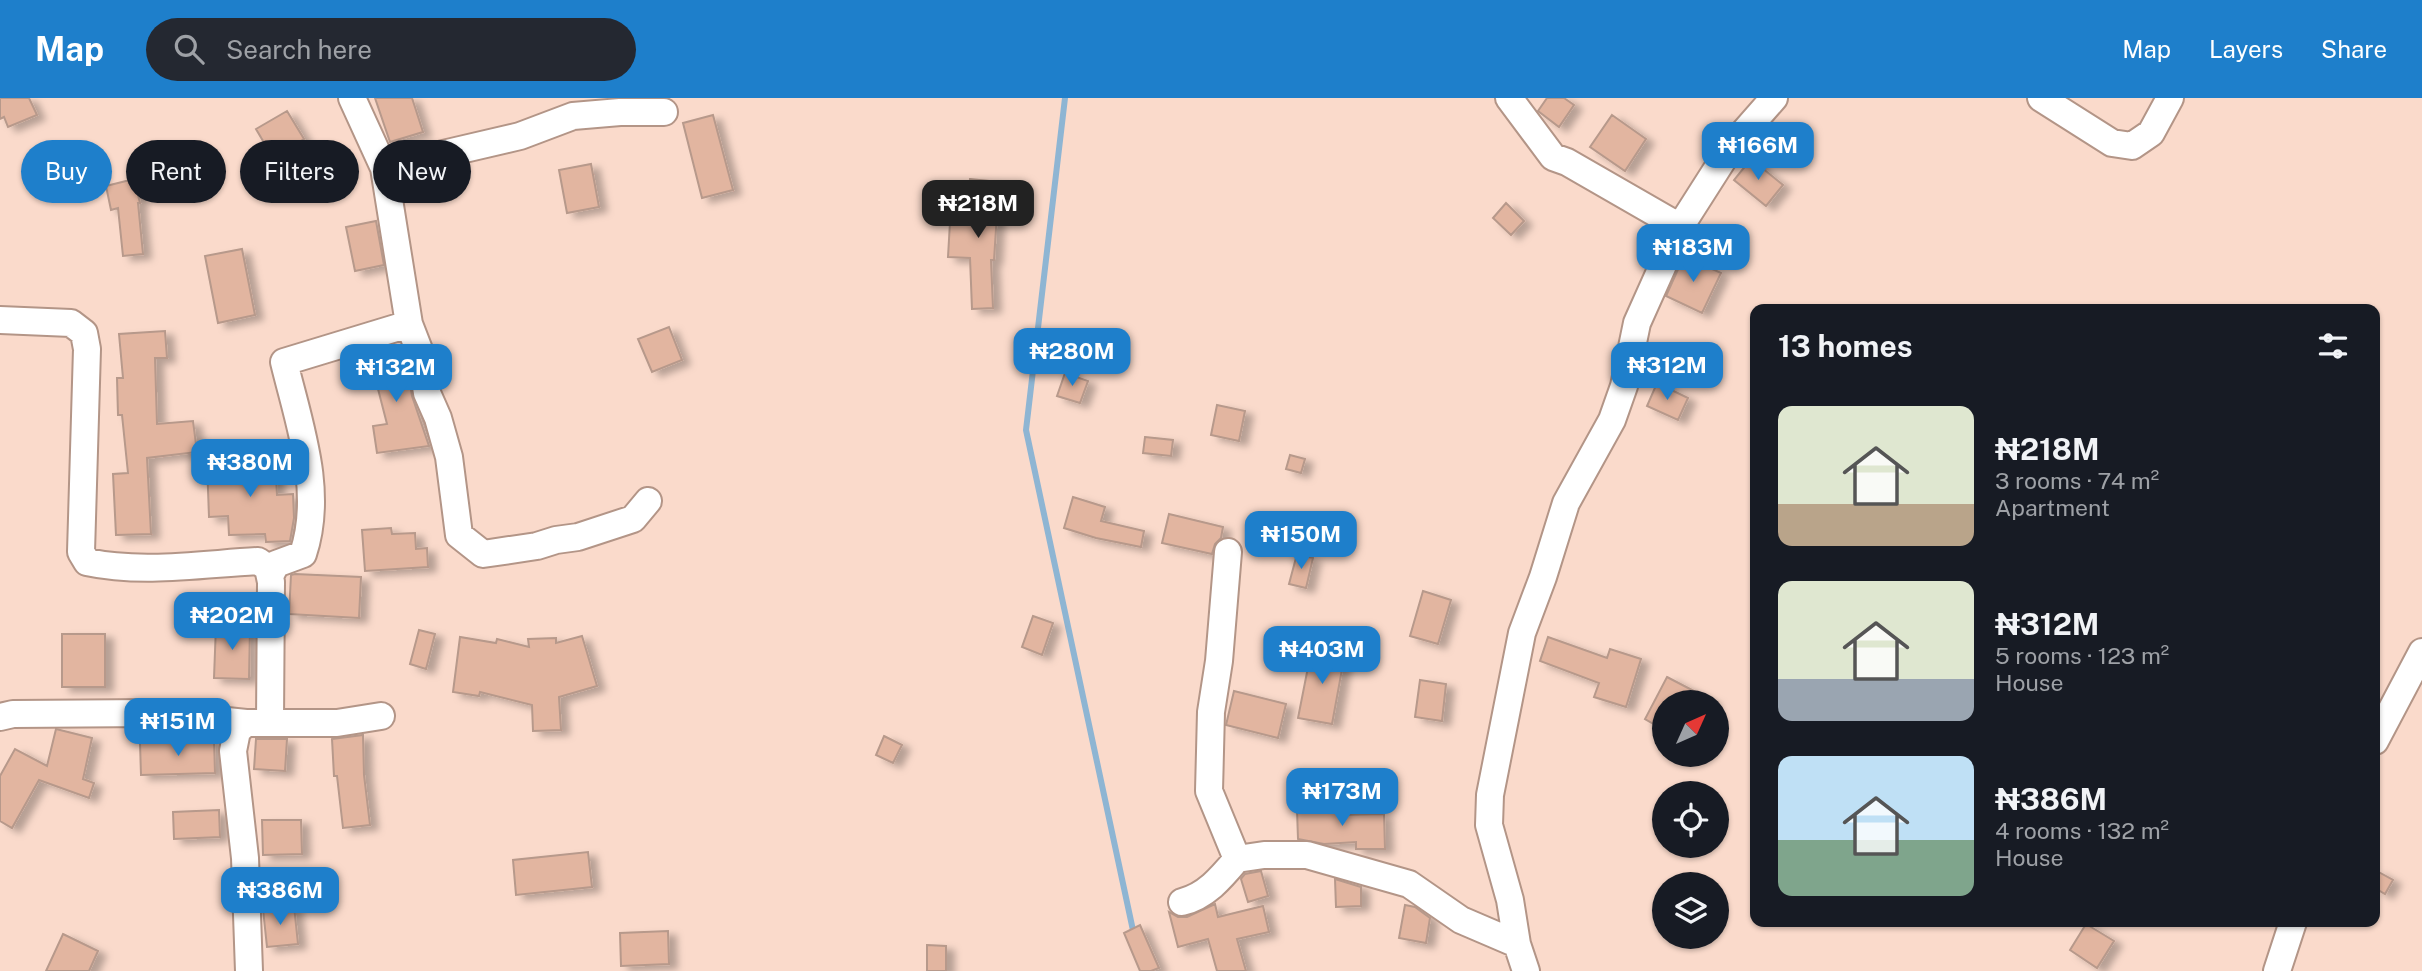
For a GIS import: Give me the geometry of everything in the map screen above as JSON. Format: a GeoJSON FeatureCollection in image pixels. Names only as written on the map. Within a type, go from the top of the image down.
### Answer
{"type":"FeatureCollection","features":[{"type":"Feature","properties":{"kind":"street"},"geometry":{"type":"LineString","coordinates":[[352,98],[373,144]]}},
{"type":"Feature","properties":{"kind":"street"},"geometry":{"type":"LineString","coordinates":[[1509,98],[1553,157],[1680,227]]}},
{"type":"Feature","properties":{"kind":"street"},"geometry":{"type":"LineString","coordinates":[[1526,971],[1489,825],[1490,795],[1522,633],[1566,503],[1612,420],[1624,386],[1637,323],[1680,227],[1731,147],[1774,98]]}},
{"type":"Feature","properties":{"kind":"street"},"geometry":{"type":"LineString","coordinates":[[2041,98],[2112,143],[2132,146],[2151,133],[2170,98]]}},
{"type":"Feature","properties":{"kind":"street"},"geometry":{"type":"LineString","coordinates":[[471,148],[508,139],[573,116],[664,112]]}},
{"type":"Feature","properties":{"kind":"street"},"geometry":{"type":"LineString","coordinates":[[390,203],[409,324],[421,355],[427,393],[438,418],[449,457],[459,535],[483,554],[537,546],[578,537],[633,519],[648,501]]}},
{"type":"Feature","properties":{"kind":"street"},"geometry":{"type":"LineString","coordinates":[[0,320],[71,323],[84,333],[87,349],[80,552],[87,562],[139,567],[258,561],[268,568],[270,576],[258,722]]}},
{"type":"Feature","properties":{"kind":"street"},"geometry":{"type":"LineString","coordinates":[[270,576],[276,564],[303,554],[309,534],[310,471],[284,362],[409,324]]}},
{"type":"Feature","properties":{"kind":"street"},"geometry":{"type":"LineString","coordinates":[[1228,552],[1219,661],[1211,712],[1209,791],[1237,859]]}},
{"type":"Feature","properties":{"kind":"street"},"geometry":{"type":"LineString","coordinates":[[2380,732],[2422,652]]}},
{"type":"Feature","properties":{"kind":"street"},"geometry":{"type":"LineString","coordinates":[[0,717],[13,714],[119,712],[258,722],[337,723],[381,716]]}},
{"type":"Feature","properties":{"kind":"street"},"geometry":{"type":"LineString","coordinates":[[248,971],[245,858],[233,751],[237,731],[258,722]]}},
{"type":"Feature","properties":{"kind":"street"},"geometry":{"type":"LineString","coordinates":[[1182,902],[1197,898],[1222,877],[1237,859],[1264,855],[1307,855],[1409,884],[1461,920],[1517,944]]}},
{"type":"Feature","properties":{"kind":"street"},"geometry":{"type":"LineString","coordinates":[[2277,971],[2291,927]]}},
{"type":"Feature","properties":{"kind":"building"},"geometry":{"type":"Polygon","coordinates":[[[0,98],[29,98],[37,115],[8,127],[4,117],[0,119],[0,98]]]}},
{"type":"Feature","properties":{"kind":"building"},"geometry":{"type":"Polygon","coordinates":[[[375,98],[412,98],[423,132],[389,140],[375,98]]]}},
{"type":"Feature","properties":{"kind":"building"},"geometry":{"type":"Polygon","coordinates":[[[1547,98],[1564,98],[1574,105],[1559,127],[1538,111],[1547,98]]]}},
{"type":"Feature","properties":{"kind":"building"},"geometry":{"type":"Polygon","coordinates":[[[287,111],[304,139],[262,140],[256,129],[287,111]]]}},
{"type":"Feature","properties":{"kind":"building"},"geometry":{"type":"Polygon","coordinates":[[[713,115],[733,190],[702,198],[683,123],[713,115]]]}},
{"type":"Feature","properties":{"kind":"building"},"geometry":{"type":"Polygon","coordinates":[[[1612,115],[1646,139],[1625,171],[1590,147],[1612,115]]]}},
{"type":"Feature","properties":{"kind":"building"},"geometry":{"type":"Polygon","coordinates":[[[1751,159],[1783,185],[1766,206],[1734,180],[1751,159]]]}},
{"type":"Feature","properties":{"kind":"building"},"geometry":{"type":"Polygon","coordinates":[[[591,164],[599,207],[567,213],[559,170],[591,164]]]}},
{"type":"Feature","properties":{"kind":"building"},"geometry":{"type":"Polygon","coordinates":[[[970,179],[999,182],[994,260],[991,260],[993,308],[972,309],[970,258],[948,257],[950,222],[967,223],[970,179]]]}},
{"type":"Feature","properties":{"kind":"building"},"geometry":{"type":"Polygon","coordinates":[[[126,181],[126,203],[138,203],[143,254],[123,256],[118,208],[111,210],[110,203],[112,203],[112,184],[126,181]]]}},
{"type":"Feature","properties":{"kind":"building"},"geometry":{"type":"Polygon","coordinates":[[[1506,203],[1524,221],[1511,235],[1493,218],[1506,203]]]}},
{"type":"Feature","properties":{"kind":"building"},"geometry":{"type":"Polygon","coordinates":[[[376,221],[384,265],[355,271],[346,227],[376,221]]]}},
{"type":"Feature","properties":{"kind":"building"},"geometry":{"type":"Polygon","coordinates":[[[242,249],[255,315],[218,323],[205,256],[242,249]]]}},
{"type":"Feature","properties":{"kind":"building"},"geometry":{"type":"Polygon","coordinates":[[[1684,256],[1721,273],[1702,313],[1666,296],[1684,256]]]}},
{"type":"Feature","properties":{"kind":"building"},"geometry":{"type":"Polygon","coordinates":[[[669,327],[682,360],[652,372],[638,339],[669,327]]]}},
{"type":"Feature","properties":{"kind":"building"},"geometry":{"type":"Polygon","coordinates":[[[165,331],[167,358],[155,358],[157,424],[193,421],[197,452],[147,458],[151,534],[116,535],[113,474],[128,473],[122,415],[118,415],[117,378],[123,378],[119,334],[165,331]]]}},
{"type":"Feature","properties":{"kind":"building"},"geometry":{"type":"Polygon","coordinates":[[[401,346],[412,396],[429,446],[377,453],[373,426],[387,424],[369,354],[401,346]]]}},
{"type":"Feature","properties":{"kind":"building"},"geometry":{"type":"Polygon","coordinates":[[[1065,373],[1088,381],[1080,403],[1057,396],[1065,373]]]}},
{"type":"Feature","properties":{"kind":"building"},"geometry":{"type":"Polygon","coordinates":[[[1657,383],[1688,398],[1678,420],[1647,406],[1657,383]]]}},
{"type":"Feature","properties":{"kind":"building"},"geometry":{"type":"Polygon","coordinates":[[[1217,405],[1245,411],[1239,441],[1211,435],[1217,405]]]}},
{"type":"Feature","properties":{"kind":"building"},"geometry":{"type":"Polygon","coordinates":[[[1145,437],[1173,440],[1171,456],[1143,453],[1145,437]]]}},
{"type":"Feature","properties":{"kind":"building"},"geometry":{"type":"Polygon","coordinates":[[[1290,455],[1305,459],[1301,473],[1286,469],[1290,455]]]}},
{"type":"Feature","properties":{"kind":"building"},"geometry":{"type":"Polygon","coordinates":[[[275,460],[277,495],[293,494],[294,518],[290,541],[266,542],[265,534],[229,535],[228,516],[209,517],[207,462],[275,460]]]}},
{"type":"Feature","properties":{"kind":"building"},"geometry":{"type":"Polygon","coordinates":[[[1073,497],[1105,507],[1101,521],[1144,531],[1141,547],[1064,528],[1073,497]]]}},
{"type":"Feature","properties":{"kind":"building"},"geometry":{"type":"Polygon","coordinates":[[[1169,514],[1223,527],[1221,538],[1215,544],[1212,554],[1162,543],[1169,514]]]}},
{"type":"Feature","properties":{"kind":"building"},"geometry":{"type":"Polygon","coordinates":[[[391,528],[392,534],[415,533],[416,549],[427,548],[428,567],[365,571],[362,530],[391,528]]]}},
{"type":"Feature","properties":{"kind":"building"},"geometry":{"type":"Polygon","coordinates":[[[1297,554],[1313,558],[1306,588],[1289,584],[1297,554]]]}},
{"type":"Feature","properties":{"kind":"building"},"geometry":{"type":"Polygon","coordinates":[[[291,575],[361,577],[359,618],[289,614],[291,575]]]}},
{"type":"Feature","properties":{"kind":"building"},"geometry":{"type":"Polygon","coordinates":[[[1423,591],[1451,600],[1438,644],[1410,636],[1423,591]]]}},
{"type":"Feature","properties":{"kind":"building"},"geometry":{"type":"Polygon","coordinates":[[[1033,616],[1053,623],[1042,655],[1022,647],[1033,616]]]}},
{"type":"Feature","properties":{"kind":"building"},"geometry":{"type":"Polygon","coordinates":[[[216,625],[250,626],[249,679],[214,678],[216,625]]]}},
{"type":"Feature","properties":{"kind":"building"},"geometry":{"type":"Polygon","coordinates":[[[419,630],[435,634],[426,669],[410,664],[419,630]]]}},
{"type":"Feature","properties":{"kind":"building"},"geometry":{"type":"Polygon","coordinates":[[[62,634],[105,634],[105,687],[62,687],[62,634]]]}},
{"type":"Feature","properties":{"kind":"building"},"geometry":{"type":"Polygon","coordinates":[[[582,636],[597,686],[559,697],[561,730],[533,731],[532,705],[480,692],[479,696],[453,692],[460,637],[496,643],[497,639],[529,647],[528,639],[556,638],[556,643],[582,636]]]}},
{"type":"Feature","properties":{"kind":"building"},"geometry":{"type":"Polygon","coordinates":[[[1548,637],[1607,658],[1610,649],[1641,659],[1626,707],[1594,697],[1599,683],[1540,661],[1548,637]]]}},
{"type":"Feature","properties":{"kind":"building"},"geometry":{"type":"Polygon","coordinates":[[[1312,647],[1345,653],[1332,724],[1298,718],[1312,647]]]}},
{"type":"Feature","properties":{"kind":"building"},"geometry":{"type":"Polygon","coordinates":[[[1667,677],[1692,690],[1660,690],[1667,677]]]}},
{"type":"Feature","properties":{"kind":"building"},"geometry":{"type":"Polygon","coordinates":[[[1420,680],[1446,684],[1442,721],[1415,717],[1420,680]]]}},
{"type":"Feature","properties":{"kind":"building"},"geometry":{"type":"Polygon","coordinates":[[[1234,691],[1286,704],[1278,738],[1226,725],[1234,691]]]}},
{"type":"Feature","properties":{"kind":"building"},"geometry":{"type":"Polygon","coordinates":[[[1652,706],[1652,723],[1645,719],[1652,706]]]}},
{"type":"Feature","properties":{"kind":"building"},"geometry":{"type":"Polygon","coordinates":[[[56,729],[92,738],[83,779],[94,783],[89,798],[39,780],[12,828],[0,821],[0,776],[15,749],[47,766],[56,729]]]}},
{"type":"Feature","properties":{"kind":"building"},"geometry":{"type":"Polygon","coordinates":[[[363,735],[364,775],[370,825],[343,828],[337,776],[334,776],[332,739],[363,735]]]}},
{"type":"Feature","properties":{"kind":"building"},"geometry":{"type":"Polygon","coordinates":[[[884,736],[902,745],[893,763],[876,755],[884,736]]]}},
{"type":"Feature","properties":{"kind":"building"},"geometry":{"type":"Polygon","coordinates":[[[256,739],[287,739],[285,771],[254,769],[256,739]]]}},
{"type":"Feature","properties":{"kind":"building"},"geometry":{"type":"Polygon","coordinates":[[[214,740],[215,773],[141,775],[140,743],[214,740]]]}},
{"type":"Feature","properties":{"kind":"building"},"geometry":{"type":"Polygon","coordinates":[[[1340,809],[1340,815],[1384,814],[1385,849],[1356,849],[1356,842],[1324,844],[1298,839],[1297,810],[1340,809]]]}},
{"type":"Feature","properties":{"kind":"building"},"geometry":{"type":"Polygon","coordinates":[[[219,810],[220,837],[174,839],[173,812],[219,810]]]}},
{"type":"Feature","properties":{"kind":"building"},"geometry":{"type":"Polygon","coordinates":[[[262,820],[301,820],[302,854],[263,855],[262,820]]]}},
{"type":"Feature","properties":{"kind":"building"},"geometry":{"type":"Polygon","coordinates":[[[588,852],[592,887],[516,895],[513,860],[588,852]]]}},
{"type":"Feature","properties":{"kind":"building"},"geometry":{"type":"Polygon","coordinates":[[[1261,871],[1268,896],[1248,902],[1241,879],[1245,874],[1261,871]]]}},
{"type":"Feature","properties":{"kind":"building"},"geometry":{"type":"Polygon","coordinates":[[[2380,873],[2393,880],[2385,894],[2380,891],[2380,873]]]}},
{"type":"Feature","properties":{"kind":"building"},"geometry":{"type":"Polygon","coordinates":[[[1335,879],[1361,887],[1361,906],[1336,907],[1335,879]]]}},
{"type":"Feature","properties":{"kind":"building"},"geometry":{"type":"Polygon","coordinates":[[[1215,904],[1218,917],[1263,906],[1269,932],[1237,939],[1246,971],[1217,971],[1208,939],[1178,947],[1169,912],[1178,917],[1187,917],[1215,904]]]}},
{"type":"Feature","properties":{"kind":"building"},"geometry":{"type":"Polygon","coordinates":[[[1405,905],[1415,907],[1430,918],[1426,943],[1399,938],[1405,905]]]}},
{"type":"Feature","properties":{"kind":"building"},"geometry":{"type":"Polygon","coordinates":[[[294,906],[298,944],[267,947],[263,909],[294,906]]]}},
{"type":"Feature","properties":{"kind":"building"},"geometry":{"type":"Polygon","coordinates":[[[1140,925],[1159,968],[1151,971],[1140,971],[1124,933],[1140,925]]]}},
{"type":"Feature","properties":{"kind":"building"},"geometry":{"type":"Polygon","coordinates":[[[2084,927],[2091,927],[2114,941],[2097,968],[2070,950],[2084,927]]]}},
{"type":"Feature","properties":{"kind":"building"},"geometry":{"type":"Polygon","coordinates":[[[668,931],[669,964],[621,966],[620,933],[668,931]]]}},
{"type":"Feature","properties":{"kind":"building"},"geometry":{"type":"Polygon","coordinates":[[[63,934],[98,951],[89,971],[46,971],[63,934]]]}},
{"type":"Feature","properties":{"kind":"building"},"geometry":{"type":"Polygon","coordinates":[[[927,945],[946,946],[946,971],[927,971],[927,945]]]}},
{"type":"Feature","properties":{"kind":"waterway"},"geometry":{"type":"LineString","coordinates":[[1065,98],[1026,430],[1134,935]]}}]}
